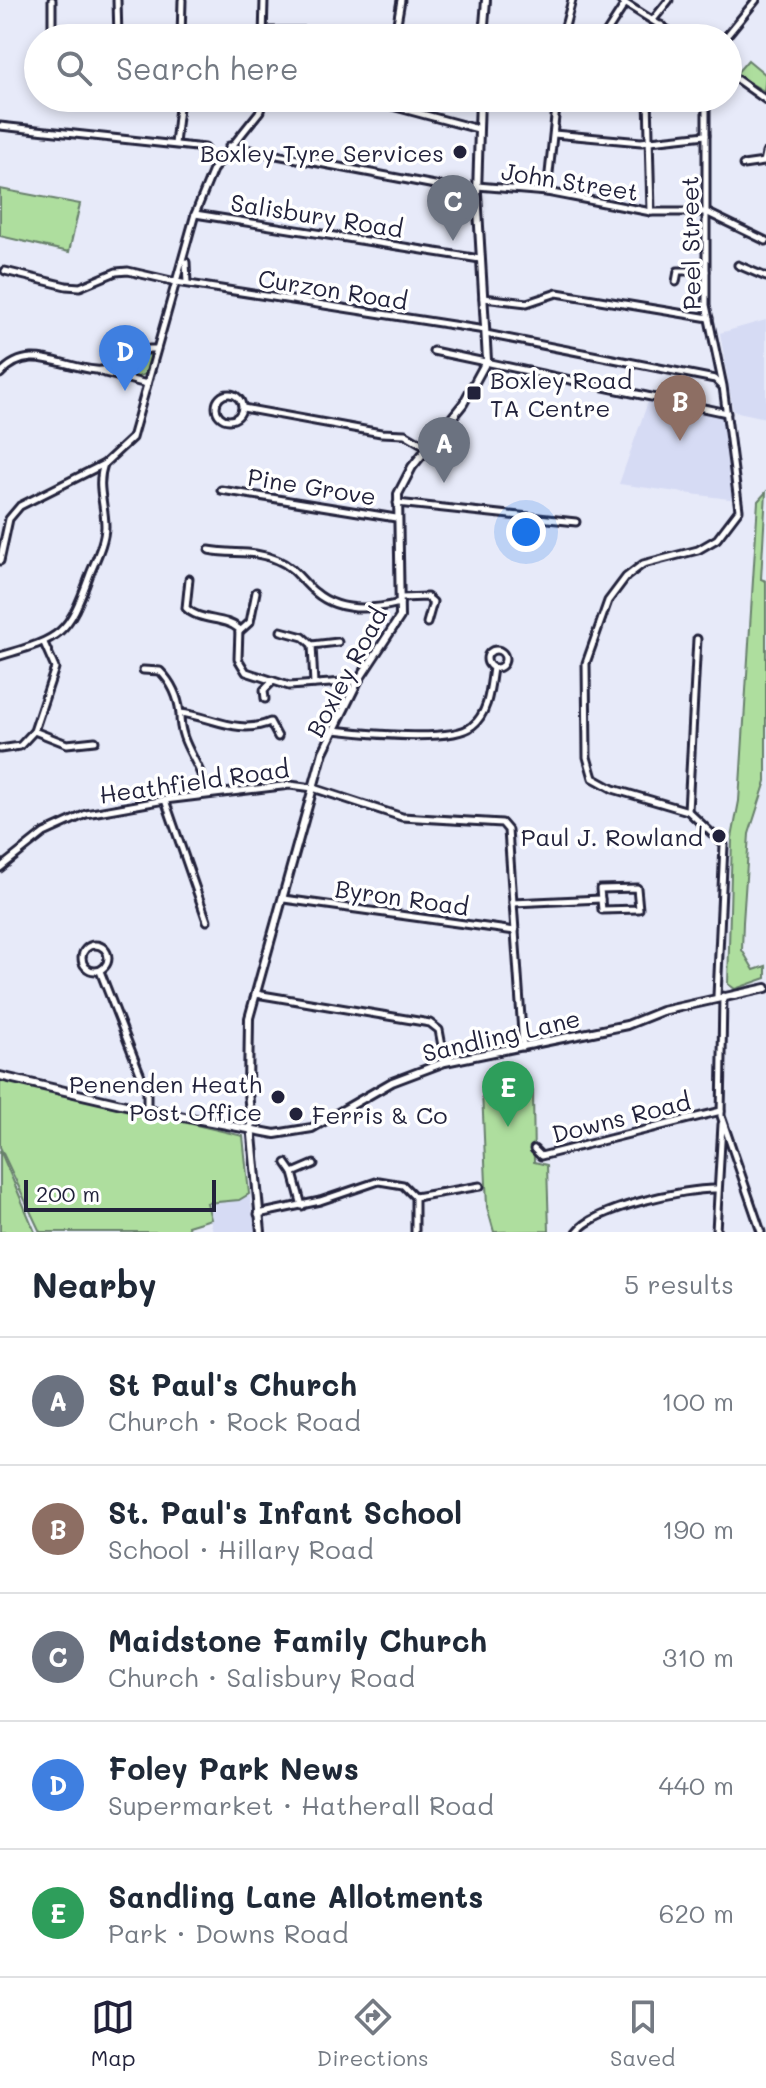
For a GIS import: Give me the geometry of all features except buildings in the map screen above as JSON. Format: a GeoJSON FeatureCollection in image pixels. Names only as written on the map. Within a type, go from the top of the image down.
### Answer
{"type":"FeatureCollection","features":[{"type":"Feature","properties":{"kind":"street"},"geometry":{"type":"LineString","coordinates":[[52,0],[52,24]]}},
{"type":"Feature","properties":{"kind":"street"},"geometry":{"type":"LineString","coordinates":[[117,0],[118,24]]}},
{"type":"Feature","properties":{"kind":"street"},"geometry":{"type":"LineString","coordinates":[[181,24],[182,0]]}},
{"type":"Feature","properties":{"kind":"street"},"geometry":{"type":"LineString","coordinates":[[263,24],[264,0]]}},
{"type":"Feature","properties":{"kind":"street"},"geometry":{"type":"LineString","coordinates":[[397,24],[401,0]]}},
{"type":"Feature","properties":{"kind":"street"},"geometry":{"type":"LineString","coordinates":[[484,24],[486,0]]}},
{"type":"Feature","properties":{"kind":"street"},"geometry":{"type":"LineString","coordinates":[[566,24],[572,0]]}},
{"type":"Feature","properties":{"kind":"street"},"geometry":{"type":"LineString","coordinates":[[653,20],[669,0]]}},
{"type":"Feature","properties":{"kind":"street"},"geometry":{"type":"LineString","coordinates":[[736,24],[756,0]]}},
{"type":"Feature","properties":{"kind":"street"},"geometry":{"type":"LineString","coordinates":[[610,24],[622,2],[659,24]]}},
{"type":"Feature","properties":{"kind":"street"},"geometry":{"type":"LineString","coordinates":[[742,83],[766,100]]}},
{"type":"Feature","properties":{"kind":"street"},"geometry":{"type":"LineString","coordinates":[[175,144],[178,112]]}},
{"type":"Feature","properties":{"kind":"street"},"geometry":{"type":"LineString","coordinates":[[0,561],[9,519],[20,506],[104,464],[132,438],[156,349],[186,257],[195,214],[213,170],[229,146],[259,112]]}},
{"type":"Feature","properties":{"kind":"street"},"geometry":{"type":"LineString","coordinates":[[414,112],[478,129]]}},
{"type":"Feature","properties":{"kind":"street"},"geometry":{"type":"LineString","coordinates":[[479,112],[477,189],[487,360]]}},
{"type":"Feature","properties":{"kind":"street"},"geometry":{"type":"LineString","coordinates":[[547,192],[556,112]]}},
{"type":"Feature","properties":{"kind":"street"},"geometry":{"type":"LineString","coordinates":[[648,112],[651,212]]}},
{"type":"Feature","properties":{"kind":"street","name":"Peel Street"},"geometry":{"type":"LineString","coordinates":[[688,811],[613,789],[593,778],[587,757],[586,663],[603,613],[626,577],[643,564],[708,545],[734,520],[740,497],[709,318],[706,112]]}},
{"type":"Feature","properties":{"kind":"street"},"geometry":{"type":"LineString","coordinates":[[0,126],[205,148]]}},
{"type":"Feature","properties":{"kind":"street"},"geometry":{"type":"LineString","coordinates":[[554,134],[648,141],[706,135]]}},
{"type":"Feature","properties":{"kind":"street","name":"John Street"},"geometry":{"type":"LineString","coordinates":[[229,146],[477,189],[547,192],[651,212],[706,212]]}},
{"type":"Feature","properties":{"kind":"street"},"geometry":{"type":"LineString","coordinates":[[743,165],[759,165],[766,153]]}},
{"type":"Feature","properties":{"kind":"street"},"geometry":{"type":"LineString","coordinates":[[706,212],[766,241]]}},
{"type":"Feature","properties":{"kind":"street","name":"Salisbury Road"},"geometry":{"type":"LineString","coordinates":[[195,214],[480,259]]}},
{"type":"Feature","properties":{"kind":"street"},"geometry":{"type":"LineString","coordinates":[[186,257],[187,284]]}},
{"type":"Feature","properties":{"kind":"street"},"geometry":{"type":"LineString","coordinates":[[738,265],[766,277]]}},
{"type":"Feature","properties":{"kind":"street","name":"Curzon Road"},"geometry":{"type":"LineString","coordinates":[[5,271],[80,287],[128,271],[187,284],[486,332],[715,379],[723,386]]}},
{"type":"Feature","properties":{"kind":"street"},"geometry":{"type":"LineString","coordinates":[[676,282],[678,271],[706,271]]}},
{"type":"Feature","properties":{"kind":"street"},"geometry":{"type":"LineString","coordinates":[[483,298],[527,303],[557,293],[709,318]]}},
{"type":"Feature","properties":{"kind":"street"},"geometry":{"type":"LineString","coordinates":[[99,371],[149,349],[156,349]]}},
{"type":"Feature","properties":{"kind":"street"},"geometry":{"type":"LineString","coordinates":[[433,351],[727,413]]}},
{"type":"Feature","properties":{"kind":"street"},"geometry":{"type":"LineString","coordinates":[[0,374],[20,359],[32,357],[147,384]]}},
{"type":"Feature","properties":{"kind":"street","name":"Boxley Road"},"geometry":{"type":"LineString","coordinates":[[261,1232],[257,1214],[246,1036],[256,994],[313,788],[334,730],[358,681],[400,617],[397,503],[412,467],[463,404],[487,360]]}},
{"type":"Feature","properties":{"kind":"street"},"geometry":{"type":"LineString","coordinates":[[231,394],[238,397],[243,408],[239,416],[226,420],[219,415],[217,402],[222,396],[231,394]]}},
{"type":"Feature","properties":{"kind":"street"},"geometry":{"type":"LineString","coordinates":[[243,408],[381,433],[405,434],[429,448]]}},
{"type":"Feature","properties":{"kind":"street"},"geometry":{"type":"LineString","coordinates":[[0,656],[44,643],[67,626],[78,613],[104,538],[100,493],[104,464]]}},
{"type":"Feature","properties":{"kind":"street","name":"Pine Grove"},"geometry":{"type":"LineString","coordinates":[[221,490],[396,518]]}},
{"type":"Feature","properties":{"kind":"street"},"geometry":{"type":"LineString","coordinates":[[397,503],[576,522]]}},
{"type":"Feature","properties":{"kind":"street"},"geometry":{"type":"LineString","coordinates":[[209,550],[242,550],[268,556],[298,572],[315,593],[346,608],[382,607],[401,600],[427,597],[433,602],[427,623]]}},
{"type":"Feature","properties":{"kind":"street"},"geometry":{"type":"LineString","coordinates":[[189,579],[186,608],[191,614],[233,624],[239,632],[238,659],[246,672],[289,686],[358,681]]}},
{"type":"Feature","properties":{"kind":"street"},"geometry":{"type":"LineString","coordinates":[[239,632],[250,622],[256,592]]}},
{"type":"Feature","properties":{"kind":"street"},"geometry":{"type":"LineString","coordinates":[[281,631],[303,637],[312,645],[314,684]]}},
{"type":"Feature","properties":{"kind":"street"},"geometry":{"type":"LineString","coordinates":[[697,639],[688,811],[724,845],[721,1111],[761,1232]]}},
{"type":"Feature","properties":{"kind":"street"},"geometry":{"type":"LineString","coordinates":[[312,645],[338,642]]}},
{"type":"Feature","properties":{"kind":"street"},"geometry":{"type":"LineString","coordinates":[[0,749],[20,746],[34,731],[55,668],[44,643]]}},
{"type":"Feature","properties":{"kind":"street"},"geometry":{"type":"LineString","coordinates":[[334,730],[362,734],[455,733],[472,726],[488,702],[493,668]]}},
{"type":"Feature","properties":{"kind":"street"},"geometry":{"type":"LineString","coordinates":[[143,670],[160,671],[178,697],[179,732],[200,766],[206,794]]}},
{"type":"Feature","properties":{"kind":"street"},"geometry":{"type":"LineString","coordinates":[[265,699],[264,690],[273,681]]}},
{"type":"Feature","properties":{"kind":"street"},"geometry":{"type":"LineString","coordinates":[[180,713],[203,715],[237,728],[257,728],[270,722],[278,737]]}},
{"type":"Feature","properties":{"kind":"street"},"geometry":{"type":"LineString","coordinates":[[34,731],[67,744],[95,741]]}},
{"type":"Feature","properties":{"kind":"street","name":"Heathfield Road"},"geometry":{"type":"LineString","coordinates":[[0,868],[33,840],[69,821],[111,808],[290,785],[313,788],[402,817],[502,823],[508,830],[513,903]]}},
{"type":"Feature","properties":{"kind":"street"},"geometry":{"type":"LineString","coordinates":[[165,800],[207,921]]}},
{"type":"Feature","properties":{"kind":"street"},"geometry":{"type":"LineString","coordinates":[[637,888],[639,909],[602,910],[601,899],[600,889],[637,888]]}},
{"type":"Feature","properties":{"kind":"street","name":"Byron Road"},"geometry":{"type":"LineString","coordinates":[[284,899],[515,931]]}},
{"type":"Feature","properties":{"kind":"street"},"geometry":{"type":"LineString","coordinates":[[523,1047],[513,903],[601,899]]}},
{"type":"Feature","properties":{"kind":"street"},"geometry":{"type":"LineString","coordinates":[[91,946],[102,947],[108,956],[106,966],[100,971],[92,971],[84,964],[83,954],[91,946]]}},
{"type":"Feature","properties":{"kind":"street"},"geometry":{"type":"LineString","coordinates":[[100,971],[147,1091],[147,1110]]}},
{"type":"Feature","properties":{"kind":"street","name":"Sandling Lane"},"geometry":{"type":"LineString","coordinates":[[0,1076],[147,1110],[275,1134],[312,1128],[392,1082],[445,1062],[627,1025],[659,1011],[766,988]]}},
{"type":"Feature","properties":{"kind":"street"},"geometry":{"type":"LineString","coordinates":[[256,994],[430,1023],[439,1030],[445,1062]]}},
{"type":"Feature","properties":{"kind":"street","name":"Downs Road"},"geometry":{"type":"LineString","coordinates":[[534,1149],[541,1156],[721,1111]]}},
{"type":"Feature","properties":{"kind":"street"},"geometry":{"type":"LineString","coordinates":[[716,1231],[723,1122]]}},
{"type":"Feature","properties":{"kind":"street"},"geometry":{"type":"LineString","coordinates":[[286,1163],[293,1173],[302,1206]]}},
{"type":"Feature","properties":{"kind":"street"},"geometry":{"type":"LineString","coordinates":[[293,1173],[314,1164]]}},
{"type":"Feature","properties":{"kind":"street"},"geometry":{"type":"LineString","coordinates":[[257,1214],[302,1206],[379,1181],[403,1185],[415,1197],[415,1232]]}},
{"type":"Feature","properties":{"kind":"street"},"geometry":{"type":"LineString","coordinates":[[415,1197],[480,1186]]}},
{"type":"Feature","properties":{"kind":"street"},"geometry":{"type":"LineString","coordinates":[[577,1232],[596,1216],[698,1190],[717,1189]]}},
{"type":"Feature","properties":{"kind":"shaded area"},"geometry":{"type":"Polygon","coordinates":[[[766,320],[766,418],[733,411],[720,333],[766,320]]]}},
{"type":"Feature","properties":{"kind":"shaded area"},"geometry":{"type":"Polygon","coordinates":[[[649,399],[722,415],[730,467],[728,477],[733,478],[736,500],[619,484],[649,399]]]}},
{"type":"Feature","properties":{"kind":"shaded area"},"geometry":{"type":"Polygon","coordinates":[[[249,1194],[256,1232],[213,1232],[207,1203],[239,1200],[249,1194]]]}},
{"type":"Feature","properties":{"kind":"green space"},"geometry":{"type":"Polygon","coordinates":[[[748,60],[766,75],[764,91],[742,79],[742,67],[748,60]]]}},
{"type":"Feature","properties":{"kind":"green space"},"geometry":{"type":"Polygon","coordinates":[[[0,189],[80,204],[69,252],[0,236],[0,189]]]}},
{"type":"Feature","properties":{"kind":"green space"},"geometry":{"type":"Polygon","coordinates":[[[147,352],[152,358],[147,373],[136,378],[120,374],[117,367],[147,352]]]}},
{"type":"Feature","properties":{"kind":"green space"},"geometry":{"type":"Polygon","coordinates":[[[766,492],[761,579],[766,581],[766,781],[749,834],[742,950],[754,970],[766,966],[766,978],[735,989],[728,984],[732,838],[739,801],[758,501],[766,492]]]}},
{"type":"Feature","properties":{"kind":"green space"},"geometry":{"type":"Polygon","coordinates":[[[0,1079],[243,1136],[249,1194],[239,1200],[207,1203],[211,1219],[188,1226],[189,1232],[40,1232],[0,1147],[0,1079]]]}},
{"type":"Feature","properties":{"kind":"green space"},"geometry":{"type":"Polygon","coordinates":[[[482,1091],[533,1091],[534,1162],[547,1165],[549,1231],[494,1232],[487,1207],[482,1091]]]}},
{"type":"Feature","properties":{"kind":"green space"},"geometry":{"type":"Polygon","coordinates":[[[0,1150],[35,1232],[0,1232],[0,1150]]]}},
{"type":"Feature","properties":{"kind":"place","name":"Boxley Tyre Services"},"geometry":{"type":"Point","coordinates":[460,152]}},
{"type":"Feature","properties":{"kind":"place","name":"Maidstone Family Church"},"geometry":{"type":"Point","coordinates":[453,241]}},
{"type":"Feature","properties":{"kind":"place","name":"Foley Park News"},"geometry":{"type":"Point","coordinates":[125,391]}},
{"type":"Feature","properties":{"kind":"place","name":"Boxley Road TA Centre"},"geometry":{"type":"Point","coordinates":[474,393]}},
{"type":"Feature","properties":{"kind":"place","name":"St. Paul's Infant School"},"geometry":{"type":"Point","coordinates":[680,441]}},
{"type":"Feature","properties":{"kind":"place","name":"St Paul's Church"},"geometry":{"type":"Point","coordinates":[444,483]}},
{"type":"Feature","properties":{"kind":"place","name":"Paul J. Rowland"},"geometry":{"type":"Point","coordinates":[719,836]}},
{"type":"Feature","properties":{"kind":"place","name":"Penenden Heath Post Office"},"geometry":{"type":"Point","coordinates":[278,1097]}},
{"type":"Feature","properties":{"kind":"place","name":"Ferris & Co"},"geometry":{"type":"Point","coordinates":[296,1114]}},
{"type":"Feature","properties":{"kind":"place","name":"Sandling Lane Allotments"},"geometry":{"type":"Point","coordinates":[508,1127]}}]}
